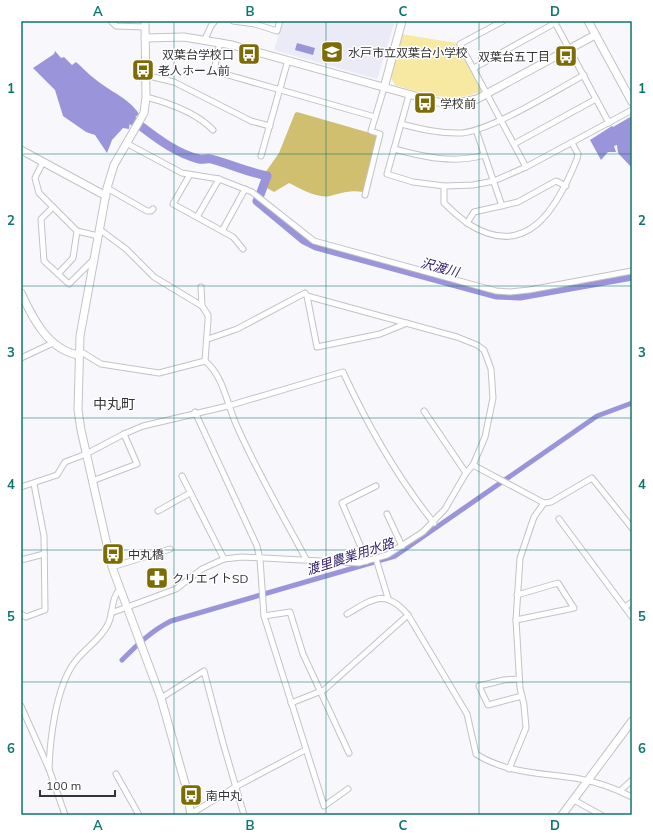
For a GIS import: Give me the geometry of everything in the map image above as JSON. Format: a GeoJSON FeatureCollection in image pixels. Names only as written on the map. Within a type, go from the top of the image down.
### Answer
{"type":"FeatureCollection","features":[{"type":"Feature","properties":{"kind":"street"},"geometry":{"type":"LineString","coordinates":[[111,21],[116,26],[145,24],[146,75],[146,97],[141,120],[114,165],[106,192],[78,353],[78,410],[86,454],[112,567],[161,698],[192,814],[237,786],[305,750]]}},
{"type":"Feature","properties":{"kind":"street"},"geometry":{"type":"LineString","coordinates":[[205,39],[215,21]]}},
{"type":"Feature","properties":{"kind":"street"},"geometry":{"type":"LineString","coordinates":[[233,21],[255,22],[277,31],[280,21]]}},
{"type":"Feature","properties":{"kind":"street"},"geometry":{"type":"LineString","coordinates":[[365,194],[380,134],[372,131],[402,21]]}},
{"type":"Feature","properties":{"kind":"street"},"geometry":{"type":"LineString","coordinates":[[503,21],[460,44],[526,167]]}},
{"type":"Feature","properties":{"kind":"street"},"geometry":{"type":"LineString","coordinates":[[588,21],[632,102]]}},
{"type":"Feature","properties":{"kind":"street"},"geometry":{"type":"LineString","coordinates":[[474,68],[555,22],[609,123]]}},
{"type":"Feature","properties":{"kind":"street"},"geometry":{"type":"LineString","coordinates":[[145,38],[184,37],[220,42],[410,95],[442,103],[454,104],[466,102],[487,94],[595,35]]}},
{"type":"Feature","properties":{"kind":"street"},"geometry":{"type":"LineString","coordinates":[[220,42],[214,71],[375,117]]}},
{"type":"Feature","properties":{"kind":"street"},"geometry":{"type":"LineString","coordinates":[[261,156],[288,60]]}},
{"type":"Feature","properties":{"kind":"street"},"geometry":{"type":"LineString","coordinates":[[146,75],[174,82],[251,121],[270,126]]}},
{"type":"Feature","properties":{"kind":"street"},"geometry":{"type":"LineString","coordinates":[[402,124],[446,133],[463,133],[476,130],[501,119],[584,75]]}},
{"type":"Feature","properties":{"kind":"street"},"geometry":{"type":"LineString","coordinates":[[410,95],[387,174],[414,182],[444,186],[473,185],[494,181],[526,167],[632,110]]}},
{"type":"Feature","properties":{"kind":"street"},"geometry":{"type":"LineString","coordinates":[[146,97],[168,103],[191,114],[213,130]]}},
{"type":"Feature","properties":{"kind":"street"},"geometry":{"type":"LineString","coordinates":[[514,144],[596,99]]}},
{"type":"Feature","properties":{"kind":"street"},"geometry":{"type":"LineString","coordinates":[[476,130],[502,206]]}},
{"type":"Feature","properties":{"kind":"street"},"geometry":{"type":"LineString","coordinates":[[126,143],[189,176],[219,179],[245,189],[260,197],[314,241],[496,291],[510,292],[529,290],[632,272]]}},
{"type":"Feature","properties":{"kind":"street"},"geometry":{"type":"LineString","coordinates":[[444,186],[444,203],[467,223],[491,234],[508,237],[519,235],[536,226],[566,186],[578,154],[572,143]]}},
{"type":"Feature","properties":{"kind":"street"},"geometry":{"type":"LineString","coordinates":[[394,149],[441,159],[462,160],[484,155]]}},
{"type":"Feature","properties":{"kind":"street"},"geometry":{"type":"LineString","coordinates":[[21,150],[43,162],[147,211],[151,211],[153,209]]}},
{"type":"Feature","properties":{"kind":"street"},"geometry":{"type":"LineString","coordinates":[[43,162],[35,178],[39,193],[77,230],[98,232],[126,249],[154,277],[202,306],[208,315],[208,340],[205,361],[217,377],[228,406],[259,472],[306,559]]}},
{"type":"Feature","properties":{"kind":"street"},"geometry":{"type":"LineString","coordinates":[[189,176],[173,204],[233,237],[243,249]]}},
{"type":"Feature","properties":{"kind":"street"},"geometry":{"type":"LineString","coordinates":[[197,217],[219,179]]}},
{"type":"Feature","properties":{"kind":"street"},"geometry":{"type":"LineString","coordinates":[[467,223],[474,212],[518,202],[556,181],[566,186]]}},
{"type":"Feature","properties":{"kind":"street"},"geometry":{"type":"LineString","coordinates":[[222,231],[245,189]]}},
{"type":"Feature","properties":{"kind":"street"},"geometry":{"type":"LineString","coordinates":[[53,207],[41,220],[44,261],[69,284],[94,260]]}},
{"type":"Feature","properties":{"kind":"street"},"geometry":{"type":"LineString","coordinates":[[58,274],[73,258],[77,230]]}},
{"type":"Feature","properties":{"kind":"street"},"geometry":{"type":"LineString","coordinates":[[201,287],[202,306]]}},
{"type":"Feature","properties":{"kind":"street"},"geometry":{"type":"LineString","coordinates":[[21,293],[34,319],[53,342],[65,352],[83,353],[101,364],[159,373],[205,361]]}},
{"type":"Feature","properties":{"kind":"street"},"geometry":{"type":"LineString","coordinates":[[111,613],[176,589],[202,569],[224,559],[242,557],[260,559],[306,559],[354,563],[377,560],[402,546],[434,523],[445,509],[466,473],[473,465],[485,437],[494,398],[491,369],[484,350],[477,345],[457,337],[307,296],[305,293],[237,328],[208,340]]}},
{"type":"Feature","properties":{"kind":"street"},"geometry":{"type":"LineString","coordinates":[[307,296],[317,347],[380,334],[407,323]]}},
{"type":"Feature","properties":{"kind":"street"},"geometry":{"type":"LineString","coordinates":[[21,358],[53,342]]}},
{"type":"Feature","properties":{"kind":"street"},"geometry":{"type":"LineString","coordinates":[[21,487],[34,484],[57,475],[65,462],[86,454],[143,426],[195,412],[228,406],[343,372],[366,421],[380,446],[418,503],[434,523]]}},
{"type":"Feature","properties":{"kind":"street"},"geometry":{"type":"LineString","coordinates":[[424,411],[466,473]]}},
{"type":"Feature","properties":{"kind":"street"},"geometry":{"type":"LineString","coordinates":[[195,412],[254,536],[260,559],[264,616],[305,750],[324,806],[348,788]]}},
{"type":"Feature","properties":{"kind":"street"},"geometry":{"type":"LineString","coordinates":[[92,481],[138,464],[124,434]]}},
{"type":"Feature","properties":{"kind":"street"},"geometry":{"type":"LineString","coordinates":[[473,465],[544,503],[551,502],[592,478],[632,528]]}},
{"type":"Feature","properties":{"kind":"street"},"geometry":{"type":"LineString","coordinates":[[182,476],[224,559]]}},
{"type":"Feature","properties":{"kind":"street"},"geometry":{"type":"LineString","coordinates":[[21,614],[26,617],[45,610],[44,536],[34,484]]}},
{"type":"Feature","properties":{"kind":"street"},"geometry":{"type":"LineString","coordinates":[[367,561],[342,503],[376,486]]}},
{"type":"Feature","properties":{"kind":"street"},"geometry":{"type":"LineString","coordinates":[[158,511],[190,493]]}},
{"type":"Feature","properties":{"kind":"street"},"geometry":{"type":"LineString","coordinates":[[509,769],[526,728],[519,679],[516,620],[520,558],[534,517],[544,503]]}},
{"type":"Feature","properties":{"kind":"street"},"geometry":{"type":"LineString","coordinates":[[386,514],[402,546]]}},
{"type":"Feature","properties":{"kind":"street"},"geometry":{"type":"LineString","coordinates":[[559,519],[632,617]]}},
{"type":"Feature","properties":{"kind":"street"},"geometry":{"type":"LineString","coordinates":[[112,567],[170,549]]}},
{"type":"Feature","properties":{"kind":"street"},"geometry":{"type":"LineString","coordinates":[[21,560],[44,554]]}},
{"type":"Feature","properties":{"kind":"street"},"geometry":{"type":"LineString","coordinates":[[377,560],[388,598]]}},
{"type":"Feature","properties":{"kind":"street"},"geometry":{"type":"LineString","coordinates":[[516,620],[574,608],[558,583],[517,595]]}},
{"type":"Feature","properties":{"kind":"street"},"geometry":{"type":"LineString","coordinates":[[49,769],[52,729],[68,674],[82,652],[104,632],[110,621],[115,596],[120,589]]}},
{"type":"Feature","properties":{"kind":"street"},"geometry":{"type":"LineString","coordinates":[[347,614],[373,600],[388,598],[398,604],[408,615],[467,714],[476,754],[485,760],[509,769],[588,781],[620,791],[632,797]]}},
{"type":"Feature","properties":{"kind":"street"},"geometry":{"type":"LineString","coordinates":[[625,607],[632,602]]}},
{"type":"Feature","properties":{"kind":"street"},"geometry":{"type":"LineString","coordinates":[[264,616],[290,612],[303,654],[349,753]]}},
{"type":"Feature","properties":{"kind":"street"},"geometry":{"type":"LineString","coordinates":[[291,703],[320,692],[408,615]]}},
{"type":"Feature","properties":{"kind":"street"},"geometry":{"type":"LineString","coordinates":[[161,698],[204,671],[244,815]]}},
{"type":"Feature","properties":{"kind":"street"},"geometry":{"type":"LineString","coordinates":[[519,679],[504,680],[479,686],[488,705],[522,696]]}},
{"type":"Feature","properties":{"kind":"street"},"geometry":{"type":"LineString","coordinates":[[21,706],[49,769],[56,793],[65,815]]}},
{"type":"Feature","properties":{"kind":"street"},"geometry":{"type":"LineString","coordinates":[[562,815],[632,720]]}},
{"type":"Feature","properties":{"kind":"street"},"geometry":{"type":"LineString","coordinates":[[116,774],[139,815]]}},
{"type":"Feature","properties":{"kind":"street"},"geometry":{"type":"LineString","coordinates":[[620,791],[632,780]]}},
{"type":"Feature","properties":{"kind":"street"},"geometry":{"type":"LineString","coordinates":[[574,800],[601,815]]}},
{"type":"Feature","properties":{"kind":"shaded area","name":"水戸市立双葉台小学校"},"geometry":{"type":"Polygon","coordinates":[[[283,21],[395,21],[377,79],[274,50],[283,21]]]}},
{"type":"Feature","properties":{"kind":"shaded area"},"geometry":{"type":"Polygon","coordinates":[[[401,34],[456,43],[482,91],[459,97],[449,97],[428,94],[395,85],[390,76],[401,34]]]}},
{"type":"Feature","properties":{"kind":"shaded area"},"geometry":{"type":"Polygon","coordinates":[[[297,43],[315,48],[313,55],[295,50],[297,43]]]}},
{"type":"Feature","properties":{"kind":"shaded area"},"geometry":{"type":"Polygon","coordinates":[[[55,51],[61,58],[64,57],[72,65],[76,62],[100,83],[130,103],[139,114],[130,121],[129,129],[123,128],[112,140],[107,153],[95,135],[86,132],[63,116],[55,90],[33,68],[54,54],[55,51]]]}},
{"type":"Feature","properties":{"kind":"shaded area"},"geometry":{"type":"Polygon","coordinates":[[[297,112],[377,135],[363,192],[358,191],[342,193],[325,197],[289,183],[274,192],[265,187],[271,175],[265,173],[279,153],[295,113],[297,112]]]}},
{"type":"Feature","properties":{"kind":"shaded area"},"geometry":{"type":"Polygon","coordinates":[[[632,116],[632,168],[618,153],[617,145],[614,146],[616,152],[608,152],[601,160],[590,140],[612,126],[613,127],[632,116]]]}},
{"type":"Feature","properties":{"kind":"waterway","name":"沢渡川"},"geometry":{"type":"LineString","coordinates":[[121,114],[135,122]]}},
{"type":"Feature","properties":{"kind":"waterway","name":"沢渡川"},"geometry":{"type":"LineString","coordinates":[[142,127],[169,146],[191,157],[211,159],[267,176],[260,195]]}},
{"type":"Feature","properties":{"kind":"waterway","name":"沢渡川"},"geometry":{"type":"LineString","coordinates":[[258,199],[257,201],[304,240],[316,246],[496,295],[520,296],[632,276]]}},
{"type":"Feature","properties":{"kind":"waterway","name":"渡里農業用水路"},"geometry":{"type":"LineString","coordinates":[[122,660],[151,634],[171,621],[395,556],[597,416],[632,403]]}},
{"type":"Feature","properties":{"kind":"place","name":"水戸市立双葉台小学校"},"geometry":{"type":"Point","coordinates":[332,52]}},
{"type":"Feature","properties":{"kind":"place","name":"双葉台学校口"},"geometry":{"type":"Point","coordinates":[249,54]}},
{"type":"Feature","properties":{"kind":"place","name":"双葉台五丁目"},"geometry":{"type":"Point","coordinates":[566,56]}},
{"type":"Feature","properties":{"kind":"place","name":"老人ホーム前"},"geometry":{"type":"Point","coordinates":[143,70]}},
{"type":"Feature","properties":{"kind":"place","name":"学校前"},"geometry":{"type":"Point","coordinates":[425,103]}},
{"type":"Feature","properties":{"kind":"place","name":"中丸橋"},"geometry":{"type":"Point","coordinates":[113,554]}},
{"type":"Feature","properties":{"kind":"place","name":"クリエイトSD"},"geometry":{"type":"Point","coordinates":[157,578]}},
{"type":"Feature","properties":{"kind":"place","name":"南中丸"},"geometry":{"type":"Point","coordinates":[191,795]}},
{"type":"Feature","properties":{"kind":"district","name":"中丸町"},"geometry":{"type":"Point","coordinates":[114,404]}}]}
